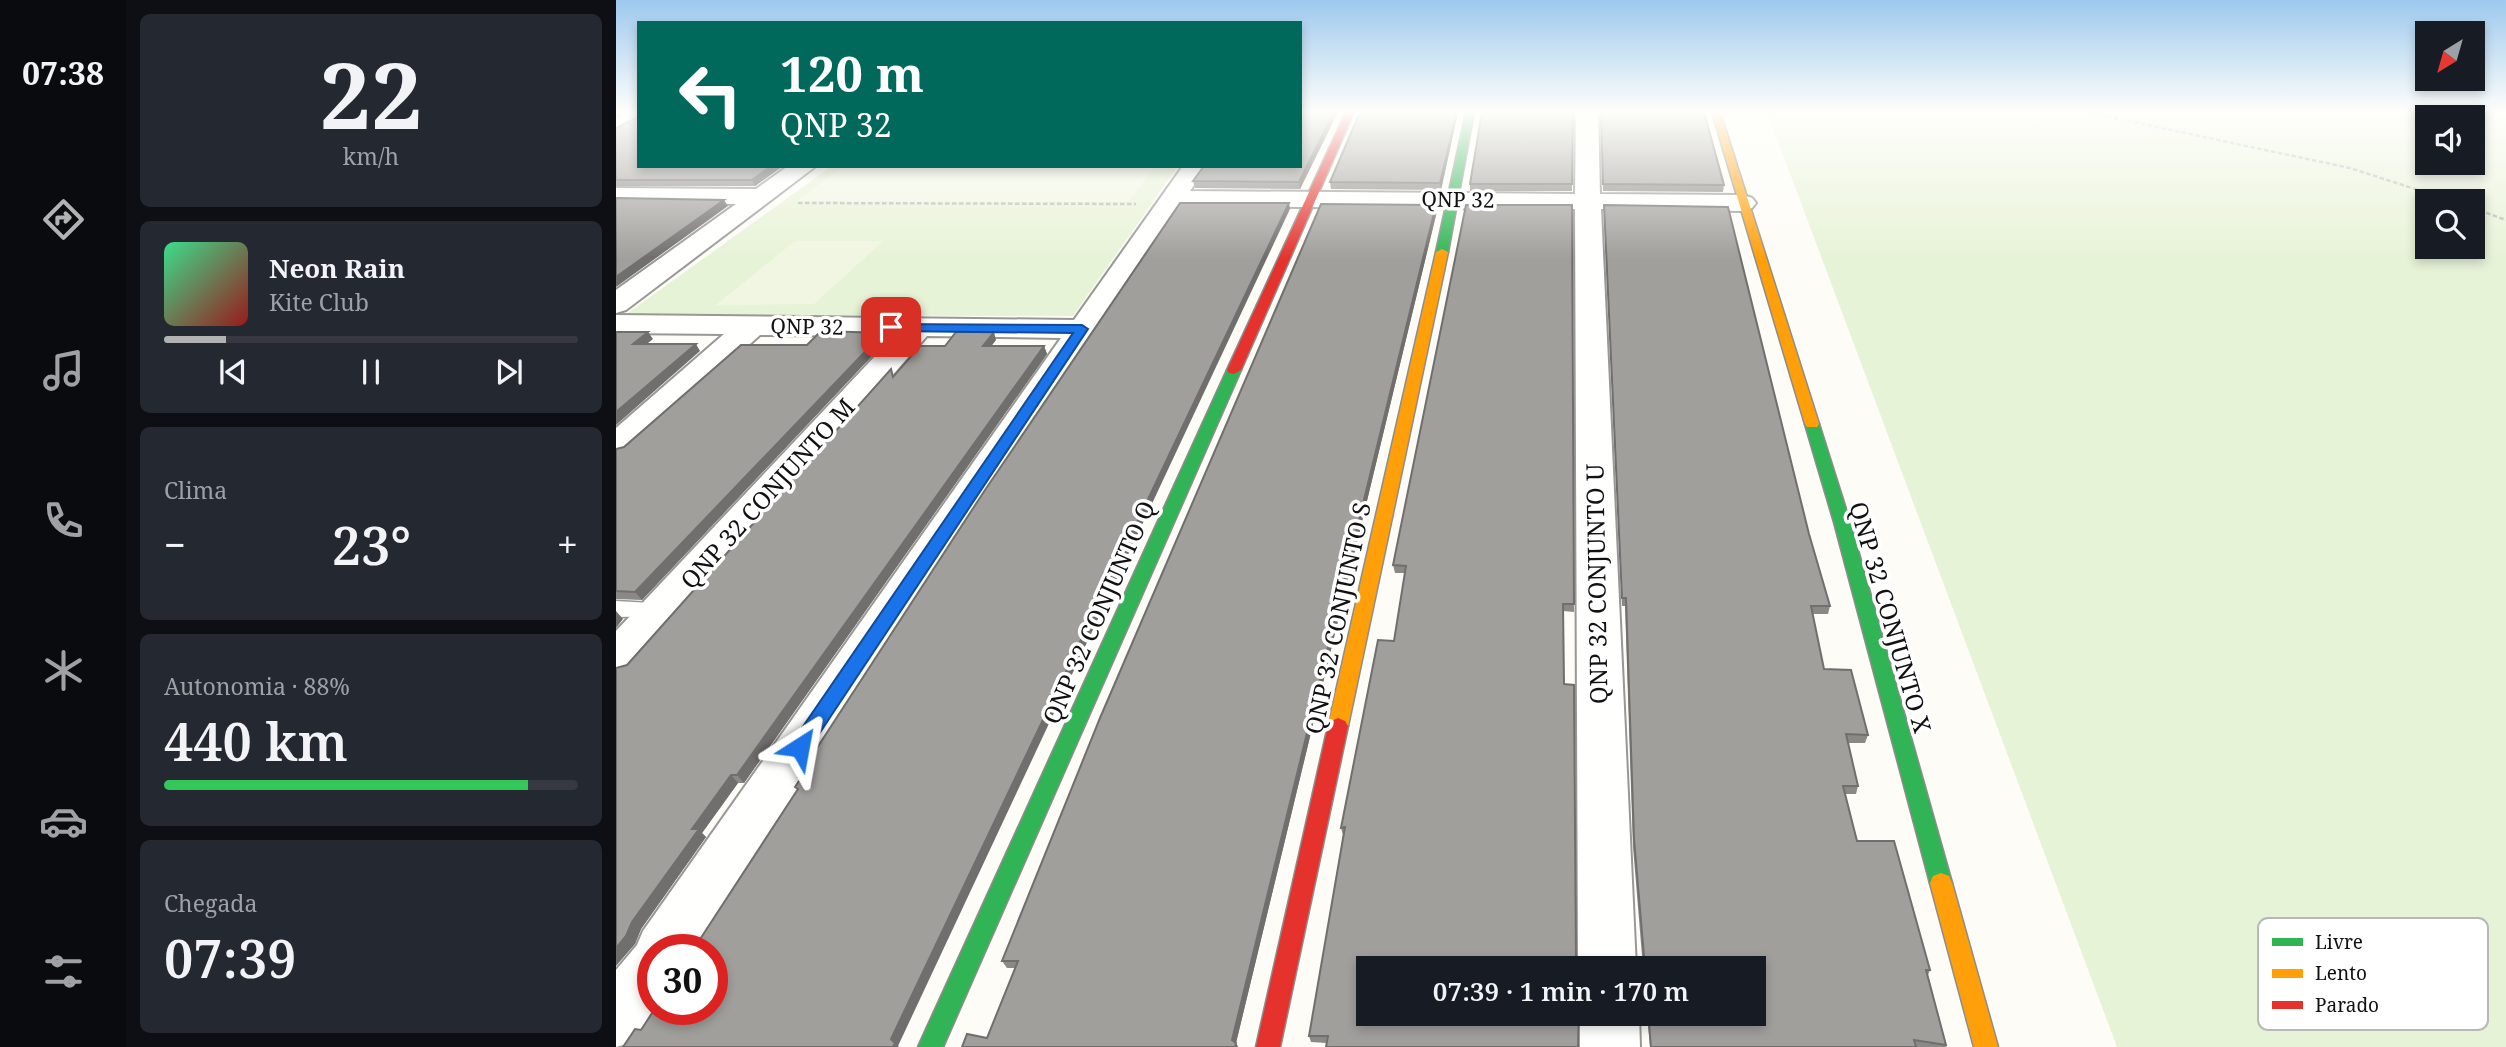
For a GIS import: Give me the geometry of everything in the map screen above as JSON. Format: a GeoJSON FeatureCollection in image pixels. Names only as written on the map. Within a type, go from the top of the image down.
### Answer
{"type":"FeatureCollection","features":[{"type":"Feature","properties":{"kind":"street","name":"QNP 32 CONJUNTO Q"},"geometry":{"type":"LineString","coordinates":[[930,1047],[1043,790],[1329,161]]}},
{"type":"Feature","properties":{"kind":"street","name":"QNP 32 CONJUNTO S"},"geometry":{"type":"LineString","coordinates":[[1268,1047],[1461,161]]}},
{"type":"Feature","properties":{"kind":"street","name":"QNP 32 CONJUNTO U"},"geometry":{"type":"LineString","coordinates":[[1588,161],[1607,956]]}},
{"type":"Feature","properties":{"kind":"street","name":"QNP 32 CONJUNTO X"},"geometry":{"type":"LineString","coordinates":[[1731,161],[1842,522],[1986,1047]]}},
{"type":"Feature","properties":{"kind":"street"},"geometry":{"type":"LineString","coordinates":[[616,303],[801,168]]}},
{"type":"Feature","properties":{"kind":"street"},"geometry":{"type":"LineString","coordinates":[[619,197],[661,173]]}},
{"type":"Feature","properties":{"kind":"street","name":"QNP 32"},"geometry":{"type":"LineString","coordinates":[[1170,189],[1313,198],[1743,202]]}},
{"type":"Feature","properties":{"kind":"street"},"geometry":{"type":"LineString","coordinates":[[674,934],[1082,329],[1170,189]]}},
{"type":"Feature","properties":{"kind":"street"},"geometry":{"type":"LineString","coordinates":[[619,197],[762,197]]}},
{"type":"Feature","properties":{"kind":"street","name":"QNP 32"},"geometry":{"type":"LineString","coordinates":[[616,324],[1082,329]]}},
{"type":"Feature","properties":{"kind":"street"},"geometry":{"type":"LineString","coordinates":[[616,446],[753,326]]}},
{"type":"Feature","properties":{"kind":"street","name":"QNP 32 CONJUNTO M"},"geometry":{"type":"LineString","coordinates":[[616,659],[919,327]]}},
{"type":"Feature","properties":{"kind":"street"},"geometry":{"type":"LineString","coordinates":[[616,1020],[637,989]]}},
{"type":"Feature","properties":{"kind":"street"},"geometry":{"type":"LineString","coordinates":[[1609,1026],[1610,1047]]}},
{"type":"Feature","properties":{"kind":"lane"},"geometry":{"type":"LineString","coordinates":[[616,609],[661,610]]}},
{"type":"Feature","properties":{"kind":"path"},"geometry":{"type":"LineString","coordinates":[[2321,161],[2350,167],[2416,189]]}},
{"type":"Feature","properties":{"kind":"path"},"geometry":{"type":"LineString","coordinates":[[792,202],[1170,189]]}},
{"type":"Feature","properties":{"kind":"path"},"geometry":{"type":"LineString","coordinates":[[2485,212],[2506,219]]}},
{"type":"Feature","properties":{"kind":"green space"},"geometry":{"type":"Polygon","coordinates":[[[1785,161],[2415,161],[2415,175],[2485,175],[2485,161],[2506,161],[2506,1047],[2117,1047],[1785,161]]]}},
{"type":"Feature","properties":{"kind":"green space"},"geometry":{"type":"Polygon","coordinates":[[[829,168],[1177,168],[1073,316],[625,315],[829,168]]]}},
{"type":"Feature","properties":{"kind":"green space"},"geometry":{"type":"Polygon","coordinates":[[[841,168],[1154,168],[1129,202],[797,201],[841,168]]]}},
{"type":"Feature","properties":{"kind":"green space"},"geometry":{"type":"Polygon","coordinates":[[[795,241],[883,241],[814,304],[716,305],[795,241]]]}},
{"type":"Feature","properties":{"kind":"building"},"geometry":{"type":"Polygon","coordinates":[[[616,161],[637,161],[637,168],[768,168],[752,180],[616,180],[616,161]]]}},
{"type":"Feature","properties":{"kind":"building"},"geometry":{"type":"Polygon","coordinates":[[[1302,161],[1310,161],[1299,182],[1193,181],[1203,168],[1302,168],[1302,161]]]}},
{"type":"Feature","properties":{"kind":"building"},"geometry":{"type":"Polygon","coordinates":[[[1339,161],[1445,161],[1440,183],[1330,182],[1339,161]]]}},
{"type":"Feature","properties":{"kind":"building"},"geometry":{"type":"Polygon","coordinates":[[[1474,161],[1572,161],[1572,184],[1470,184],[1474,161]]]}},
{"type":"Feature","properties":{"kind":"building"},"geometry":{"type":"Polygon","coordinates":[[[1602,161],[1717,161],[1724,185],[1603,184],[1602,161]]]}},
{"type":"Feature","properties":{"kind":"building"},"geometry":{"type":"Polygon","coordinates":[[[616,198],[724,200],[616,277],[616,198]]]}},
{"type":"Feature","properties":{"kind":"building"},"geometry":{"type":"Polygon","coordinates":[[[1180,203],[1289,203],[891,1039],[895,1043],[893,1047],[623,1047],[635,1029],[641,1030],[644,1025],[728,1025],[728,934],[703,934],[798,789],[795,787],[801,778],[798,777],[985,490],[1180,203]]]}},
{"type":"Feature","properties":{"kind":"building"},"geometry":{"type":"Polygon","coordinates":[[[1321,204],[1436,205],[1232,1040],[1236,1043],[1235,1047],[962,1047],[967,1034],[987,1038],[1018,961],[1002,961],[1100,718],[1321,204]]]}},
{"type":"Feature","properties":{"kind":"building"},"geometry":{"type":"Polygon","coordinates":[[[1466,205],[1572,205],[1574,604],[1563,604],[1564,684],[1574,685],[1576,956],[1356,956],[1356,1026],[1579,1026],[1578,1047],[1326,1047],[1328,1036],[1309,1036],[1345,827],[1341,828],[1378,640],[1394,641],[1406,566],[1393,565],[1466,205]]]}},
{"type":"Feature","properties":{"kind":"building"},"geometry":{"type":"Polygon","coordinates":[[[1604,205],[1728,207],[1809,534],[1830,606],[1811,606],[1824,669],[1851,670],[1868,735],[1846,734],[1858,786],[1843,786],[1857,841],[1894,841],[1930,970],[1926,970],[1946,1045],[1914,1040],[1916,1047],[1651,1047],[1649,1026],[1766,1026],[1766,956],[1644,956],[1634,839],[1626,598],[1622,598],[1604,205]]]}},
{"type":"Feature","properties":{"kind":"building"},"geometry":{"type":"Polygon","coordinates":[[[821,331],[883,333],[635,592],[616,591],[616,449],[624,447],[741,345],[807,345],[821,331]]]}},
{"type":"Feature","properties":{"kind":"building"},"geometry":{"type":"Polygon","coordinates":[[[616,332],[648,332],[633,344],[696,344],[616,412],[616,332]]]}},
{"type":"Feature","properties":{"kind":"building"},"geometry":{"type":"Polygon","coordinates":[[[956,332],[994,332],[983,346],[1044,346],[737,775],[731,775],[692,829],[699,829],[616,948],[616,668],[627,665],[891,369],[893,377],[920,346],[945,346],[956,332]]]}},
{"type":"Feature","properties":{"kind":"traffic: fast"},"geometry":{"type":"LineString","coordinates":[[1442,252],[1460,161]]}},
{"type":"Feature","properties":{"kind":"traffic: fast"},"geometry":{"type":"LineString","coordinates":[[930,1047],[1234,370]]}},
{"type":"Feature","properties":{"kind":"traffic: fast"},"geometry":{"type":"LineString","coordinates":[[1812,424],[1842,522],[1941,883]]}},
{"type":"Feature","properties":{"kind":"traffic: slow"},"geometry":{"type":"LineString","coordinates":[[1731,161],[1812,424]]}},
{"type":"Feature","properties":{"kind":"traffic: slow"},"geometry":{"type":"LineString","coordinates":[[1338,726],[1442,252]]}},
{"type":"Feature","properties":{"kind":"traffic: slow"},"geometry":{"type":"LineString","coordinates":[[1941,883],[1986,1047]]}},
{"type":"Feature","properties":{"kind":"traffic: jam"},"geometry":{"type":"LineString","coordinates":[[1234,370],[1328,161]]}},
{"type":"Feature","properties":{"kind":"traffic: jam"},"geometry":{"type":"LineString","coordinates":[[1268,1047],[1338,726]]}},
{"type":"Feature","properties":{"kind":"route"},"geometry":{"type":"LineString","coordinates":[[800,747],[1082,329],[891,327]]}}]}
